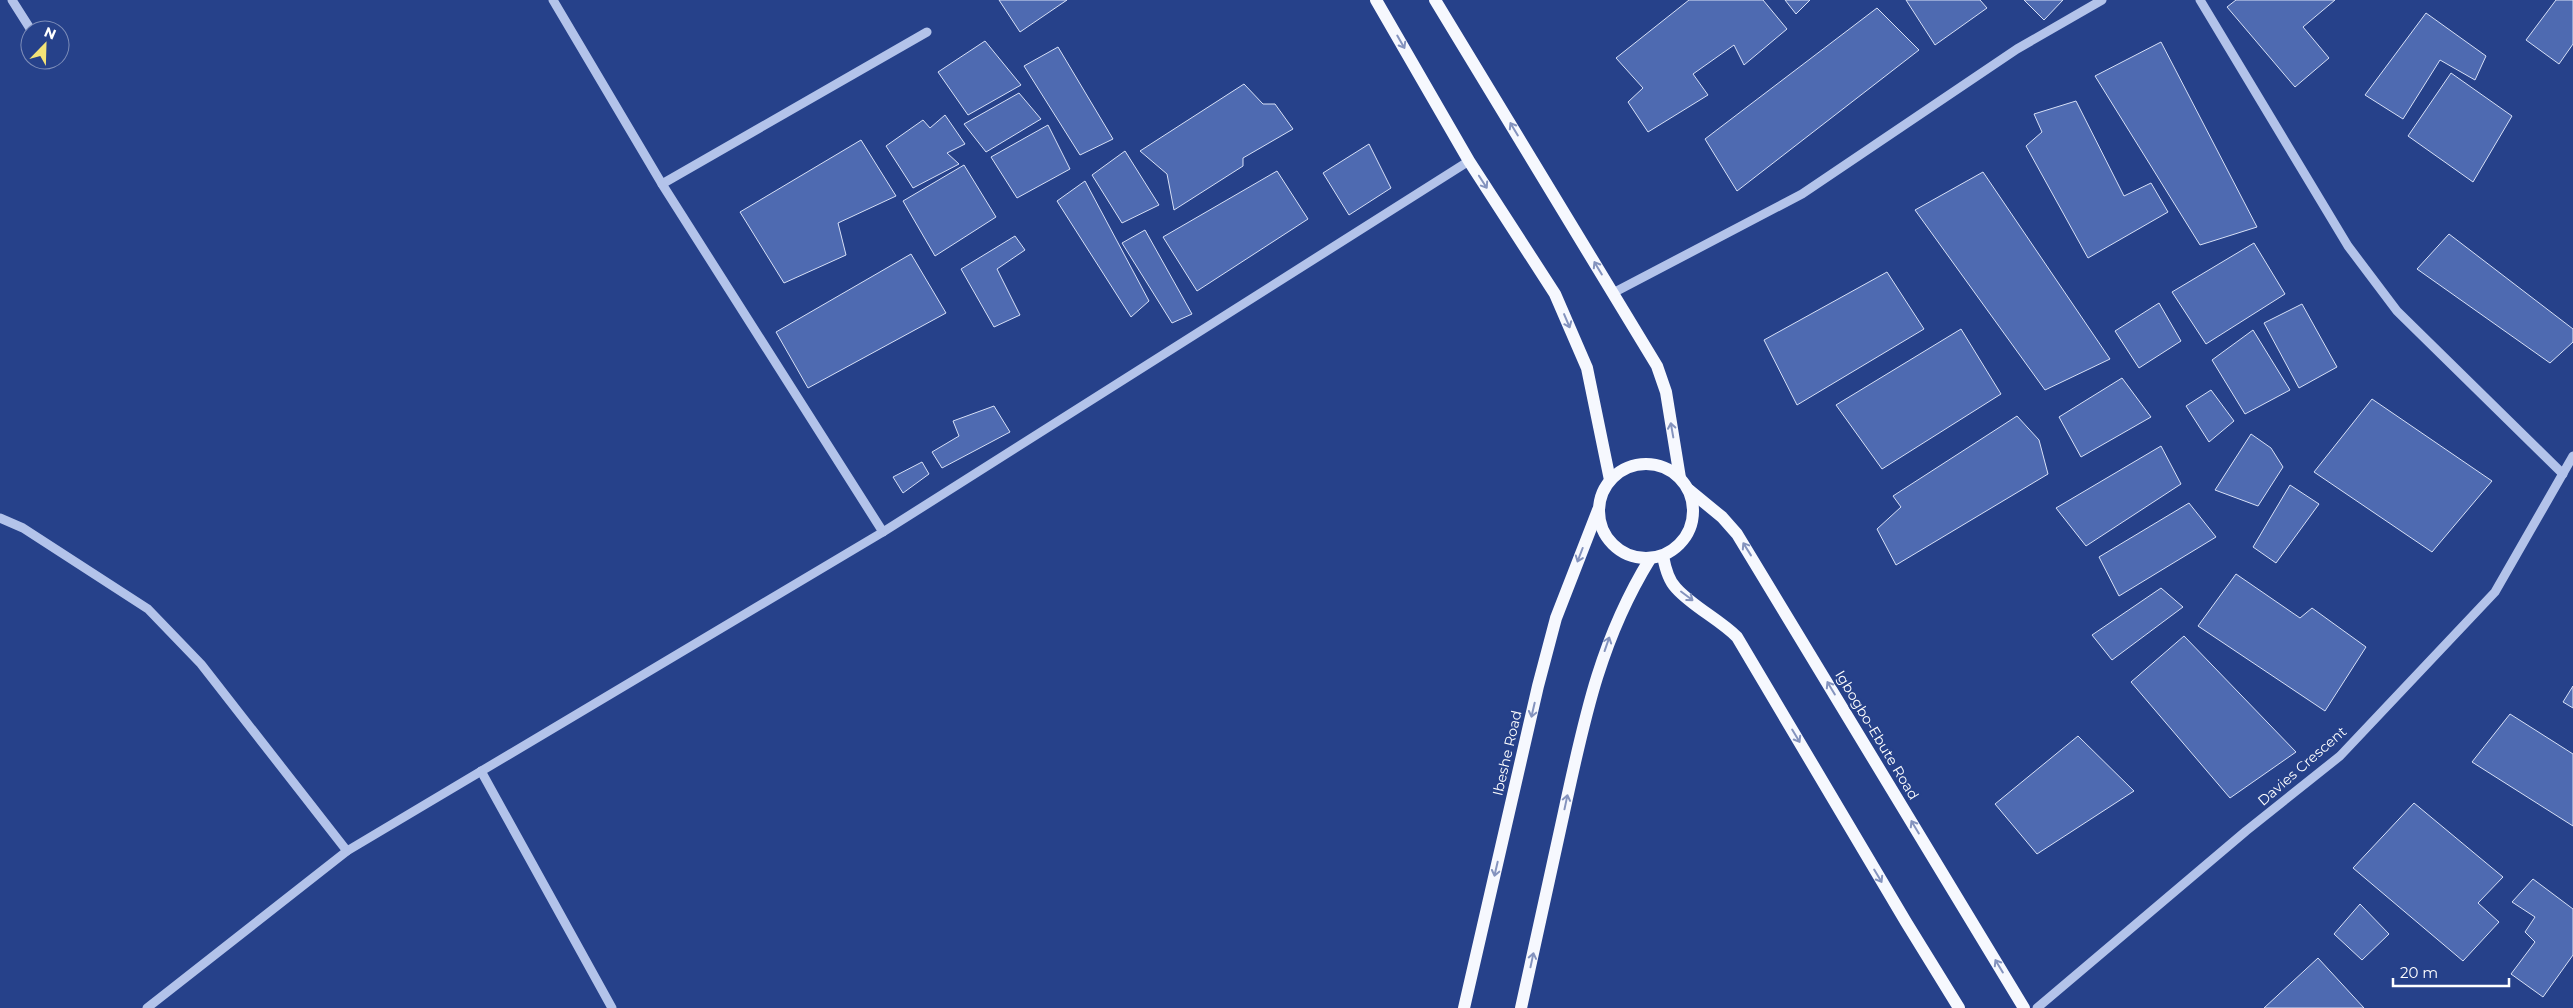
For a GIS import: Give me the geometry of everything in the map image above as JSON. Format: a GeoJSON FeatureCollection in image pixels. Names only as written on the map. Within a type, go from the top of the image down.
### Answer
{"type":"FeatureCollection","features":[{"type":"Feature","properties":{"kind":"main road"},"geometry":{"type":"LineString","coordinates":[[1376,0],[1469,161],[1555,294],[1587,368],[1610,480]]}},
{"type":"Feature","properties":{"kind":"main road"},"geometry":{"type":"LineString","coordinates":[[1435,0],[1614,293],[1656,366],[1666,392],[1680,478]]}},
{"type":"Feature","properties":{"kind":"main road"},"geometry":{"type":"LineString","coordinates":[[1644,464],[1668,468],[1680,478],[1689,490],[1693,506],[1693,522],[1687,536],[1677,548],[1663,556],[1650,559],[1634,557],[1619,551],[1608,540],[1601,526],[1598,510],[1601,494],[1610,480],[1622,470],[1644,464]]}},
{"type":"Feature","properties":{"kind":"main road","name":"Igbogbo-Ebute Road"},"geometry":{"type":"LineString","coordinates":[[1689,490],[1722,516],[1737,534],[2024,1008]]}},
{"type":"Feature","properties":{"kind":"main road","name":"Ibeshe Road"},"geometry":{"type":"LineString","coordinates":[[1464,1008],[1538,686],[1556,618],[1598,510]]}},
{"type":"Feature","properties":{"kind":"main road"},"geometry":{"type":"LineString","coordinates":[[1663,556],[1667,573],[1676,588],[1722,622],[1737,637],[1959,1008]]}},
{"type":"Feature","properties":{"kind":"main road"},"geometry":{"type":"LineString","coordinates":[[1521,1008],[1588,702],[1609,637],[1634,584],[1650,559]]}},
{"type":"Feature","properties":{"kind":"street"},"geometry":{"type":"LineString","coordinates":[[12,0],[25,20]]}},
{"type":"Feature","properties":{"kind":"street"},"geometry":{"type":"LineString","coordinates":[[553,0],[662,184],[883,532]]}},
{"type":"Feature","properties":{"kind":"street"},"geometry":{"type":"LineString","coordinates":[[1614,293],[1802,194],[2017,49],[2102,0]]}},
{"type":"Feature","properties":{"kind":"street"},"geometry":{"type":"LineString","coordinates":[[2200,0],[2348,246],[2397,311],[2563,474]]}},
{"type":"Feature","properties":{"kind":"street"},"geometry":{"type":"LineString","coordinates":[[662,184],[927,32]]}},
{"type":"Feature","properties":{"kind":"street"},"geometry":{"type":"LineString","coordinates":[[147,1008],[347,850],[883,532],[1469,161]]}},
{"type":"Feature","properties":{"kind":"street","name":"Davies Crescent"},"geometry":{"type":"LineString","coordinates":[[2038,1008],[2246,831],[2340,756],[2495,592],[2573,456]]}},
{"type":"Feature","properties":{"kind":"street"},"geometry":{"type":"LineString","coordinates":[[0,518],[24,528],[148,609],[201,664],[347,850]]}},
{"type":"Feature","properties":{"kind":"street"},"geometry":{"type":"LineString","coordinates":[[481,771],[612,1008]]}},
{"type":"Feature","properties":{"kind":"building"},"geometry":{"type":"Polygon","coordinates":[[[999,0],[1067,0],[1020,32],[999,0]]]}},
{"type":"Feature","properties":{"kind":"building"},"geometry":{"type":"Polygon","coordinates":[[[1689,0],[1763,0],[1787,29],[1744,65],[1734,45],[1693,74],[1708,95],[1648,132],[1628,102],[1643,88],[1616,58],[1689,0]]]}},
{"type":"Feature","properties":{"kind":"building"},"geometry":{"type":"Polygon","coordinates":[[[1785,0],[1810,0],[1796,14],[1785,0]]]}},
{"type":"Feature","properties":{"kind":"building"},"geometry":{"type":"Polygon","coordinates":[[[1906,0],[1980,0],[1987,8],[1935,45],[1906,0]]]}},
{"type":"Feature","properties":{"kind":"building"},"geometry":{"type":"Polygon","coordinates":[[[2024,0],[2063,0],[2044,20],[2024,0]]]}},
{"type":"Feature","properties":{"kind":"building"},"geometry":{"type":"Polygon","coordinates":[[[2236,0],[2335,0],[2303,27],[2329,58],[2295,87],[2227,7],[2236,0]]]}},
{"type":"Feature","properties":{"kind":"building"},"geometry":{"type":"Polygon","coordinates":[[[2556,0],[2573,0],[2573,44],[2559,64],[2526,40],[2556,0]]]}},
{"type":"Feature","properties":{"kind":"building"},"geometry":{"type":"Polygon","coordinates":[[[1877,8],[1919,50],[1737,191],[1705,139],[1877,8]]]}},
{"type":"Feature","properties":{"kind":"building"},"geometry":{"type":"Polygon","coordinates":[[[2426,13],[2486,56],[2475,80],[2440,60],[2403,119],[2365,95],[2426,13]]]}},
{"type":"Feature","properties":{"kind":"building"},"geometry":{"type":"Polygon","coordinates":[[[985,41],[1021,85],[968,115],[938,72],[985,41]]]}},
{"type":"Feature","properties":{"kind":"building"},"geometry":{"type":"Polygon","coordinates":[[[2161,42],[2257,227],[2200,245],[2095,76],[2161,42]]]}},
{"type":"Feature","properties":{"kind":"building"},"geometry":{"type":"Polygon","coordinates":[[[1058,47],[1113,139],[1080,155],[1024,66],[1058,47]]]}},
{"type":"Feature","properties":{"kind":"building"},"geometry":{"type":"Polygon","coordinates":[[[2451,73],[2512,116],[2473,182],[2408,136],[2451,73]]]}},
{"type":"Feature","properties":{"kind":"building"},"geometry":{"type":"Polygon","coordinates":[[[1244,84],[1263,104],[1275,104],[1293,129],[1243,158],[1243,166],[1174,210],[1167,174],[1140,151],[1244,84]]]}},
{"type":"Feature","properties":{"kind":"building"},"geometry":{"type":"Polygon","coordinates":[[[1019,93],[1041,119],[986,152],[964,124],[1019,93]]]}},
{"type":"Feature","properties":{"kind":"building"},"geometry":{"type":"Polygon","coordinates":[[[2076,101],[2124,196],[2151,183],[2168,212],[2088,258],[2026,146],[2042,132],[2034,114],[2076,101]]]}},
{"type":"Feature","properties":{"kind":"building"},"geometry":{"type":"Polygon","coordinates":[[[945,115],[965,144],[947,153],[959,164],[913,188],[886,146],[923,120],[930,128],[945,115]]]}},
{"type":"Feature","properties":{"kind":"building"},"geometry":{"type":"Polygon","coordinates":[[[1048,125],[1070,169],[1017,198],[991,157],[1048,125]]]}},
{"type":"Feature","properties":{"kind":"building"},"geometry":{"type":"Polygon","coordinates":[[[861,140],[896,196],[838,223],[846,255],[784,283],[740,212],[861,140]]]}},
{"type":"Feature","properties":{"kind":"building"},"geometry":{"type":"Polygon","coordinates":[[[1369,144],[1391,188],[1349,215],[1323,173],[1369,144]]]}},
{"type":"Feature","properties":{"kind":"building"},"geometry":{"type":"Polygon","coordinates":[[[1125,151],[1159,205],[1122,223],[1092,175],[1125,151]]]}},
{"type":"Feature","properties":{"kind":"building"},"geometry":{"type":"Polygon","coordinates":[[[964,165],[996,217],[935,256],[903,201],[964,165]]]}},
{"type":"Feature","properties":{"kind":"building"},"geometry":{"type":"Polygon","coordinates":[[[1277,171],[1308,219],[1197,291],[1163,237],[1277,171]]]}},
{"type":"Feature","properties":{"kind":"building"},"geometry":{"type":"Polygon","coordinates":[[[1983,172],[2110,359],[2045,390],[1915,210],[1983,172]]]}},
{"type":"Feature","properties":{"kind":"building"},"geometry":{"type":"Polygon","coordinates":[[[1085,181],[1149,301],[1131,317],[1057,201],[1085,181]]]}},
{"type":"Feature","properties":{"kind":"building"},"geometry":{"type":"Polygon","coordinates":[[[1145,230],[1192,314],[1172,323],[1122,243],[1145,230]]]}},
{"type":"Feature","properties":{"kind":"building"},"geometry":{"type":"Polygon","coordinates":[[[2449,234],[2573,329],[2573,342],[2550,363],[2417,269],[2449,234]]]}},
{"type":"Feature","properties":{"kind":"building"},"geometry":{"type":"Polygon","coordinates":[[[1015,236],[1025,250],[997,269],[1020,315],[994,327],[961,269],[1015,236]]]}},
{"type":"Feature","properties":{"kind":"building"},"geometry":{"type":"Polygon","coordinates":[[[2254,243],[2285,294],[2206,344],[2172,292],[2254,243]]]}},
{"type":"Feature","properties":{"kind":"building"},"geometry":{"type":"Polygon","coordinates":[[[911,254],[946,313],[808,388],[776,332],[911,254]]]}},
{"type":"Feature","properties":{"kind":"building"},"geometry":{"type":"Polygon","coordinates":[[[1887,272],[1924,329],[1797,405],[1764,340],[1887,272]]]}},
{"type":"Feature","properties":{"kind":"building"},"geometry":{"type":"Polygon","coordinates":[[[2159,303],[2181,341],[2139,368],[2115,331],[2159,303]]]}},
{"type":"Feature","properties":{"kind":"building"},"geometry":{"type":"Polygon","coordinates":[[[2302,304],[2337,367],[2299,388],[2264,323],[2302,304]]]}},
{"type":"Feature","properties":{"kind":"building"},"geometry":{"type":"Polygon","coordinates":[[[1961,329],[2001,394],[1882,469],[1836,405],[1961,329]]]}},
{"type":"Feature","properties":{"kind":"building"},"geometry":{"type":"Polygon","coordinates":[[[2253,330],[2290,390],[2245,414],[2212,360],[2253,330]]]}},
{"type":"Feature","properties":{"kind":"building"},"geometry":{"type":"Polygon","coordinates":[[[2122,378],[2151,417],[2081,457],[2059,417],[2122,378]]]}},
{"type":"Feature","properties":{"kind":"building"},"geometry":{"type":"Polygon","coordinates":[[[2211,390],[2234,421],[2209,442],[2186,406],[2211,390]]]}},
{"type":"Feature","properties":{"kind":"building"},"geometry":{"type":"Polygon","coordinates":[[[2372,399],[2492,481],[2432,552],[2314,472],[2372,399]]]}},
{"type":"Feature","properties":{"kind":"building"},"geometry":{"type":"Polygon","coordinates":[[[994,406],[1010,432],[942,468],[932,452],[959,436],[953,421],[994,406]]]}},
{"type":"Feature","properties":{"kind":"building"},"geometry":{"type":"Polygon","coordinates":[[[2017,416],[2039,440],[2048,474],[1896,565],[1877,529],[1901,507],[1893,496],[2017,416]]]}},
{"type":"Feature","properties":{"kind":"building"},"geometry":{"type":"Polygon","coordinates":[[[2251,434],[2271,448],[2283,467],[2258,506],[2215,490],[2251,434]]]}},
{"type":"Feature","properties":{"kind":"building"},"geometry":{"type":"Polygon","coordinates":[[[2161,446],[2181,484],[2086,546],[2056,508],[2161,446]]]}},
{"type":"Feature","properties":{"kind":"building"},"geometry":{"type":"Polygon","coordinates":[[[922,462],[929,474],[903,493],[893,477],[922,462]]]}},
{"type":"Feature","properties":{"kind":"building"},"geometry":{"type":"Polygon","coordinates":[[[2290,485],[2319,504],[2276,563],[2253,547],[2290,485]]]}},
{"type":"Feature","properties":{"kind":"building"},"geometry":{"type":"Polygon","coordinates":[[[2189,503],[2216,537],[2119,596],[2099,557],[2189,503]]]}},
{"type":"Feature","properties":{"kind":"building"},"geometry":{"type":"Polygon","coordinates":[[[2236,574],[2300,618],[2312,608],[2366,647],[2325,711],[2198,626],[2236,574]]]}},
{"type":"Feature","properties":{"kind":"building"},"geometry":{"type":"Polygon","coordinates":[[[2161,588],[2183,607],[2112,660],[2092,635],[2161,588]]]}},
{"type":"Feature","properties":{"kind":"building"},"geometry":{"type":"Polygon","coordinates":[[[2184,636],[2296,752],[2230,798],[2131,682],[2184,636]]]}},
{"type":"Feature","properties":{"kind":"building"},"geometry":{"type":"Polygon","coordinates":[[[2573,686],[2573,708],[2563,702],[2573,686]]]}},
{"type":"Feature","properties":{"kind":"building"},"geometry":{"type":"Polygon","coordinates":[[[2510,714],[2573,754],[2573,826],[2472,762],[2510,714]]]}},
{"type":"Feature","properties":{"kind":"building"},"geometry":{"type":"Polygon","coordinates":[[[2078,736],[2134,791],[2037,854],[1995,804],[2078,736]]]}},
{"type":"Feature","properties":{"kind":"building"},"geometry":{"type":"Polygon","coordinates":[[[2414,803],[2503,877],[2478,903],[2499,922],[2463,961],[2353,868],[2414,803]]]}},
{"type":"Feature","properties":{"kind":"building"},"geometry":{"type":"Polygon","coordinates":[[[2533,879],[2573,909],[2573,955],[2543,997],[2511,974],[2535,942],[2525,932],[2535,917],[2512,902],[2533,879]]]}},
{"type":"Feature","properties":{"kind":"building"},"geometry":{"type":"Polygon","coordinates":[[[2360,904],[2389,934],[2362,960],[2334,934],[2360,904]]]}},
{"type":"Feature","properties":{"kind":"building"},"geometry":{"type":"Polygon","coordinates":[[[2318,958],[2364,1008],[2264,1008],[2318,958]]]}}]}
